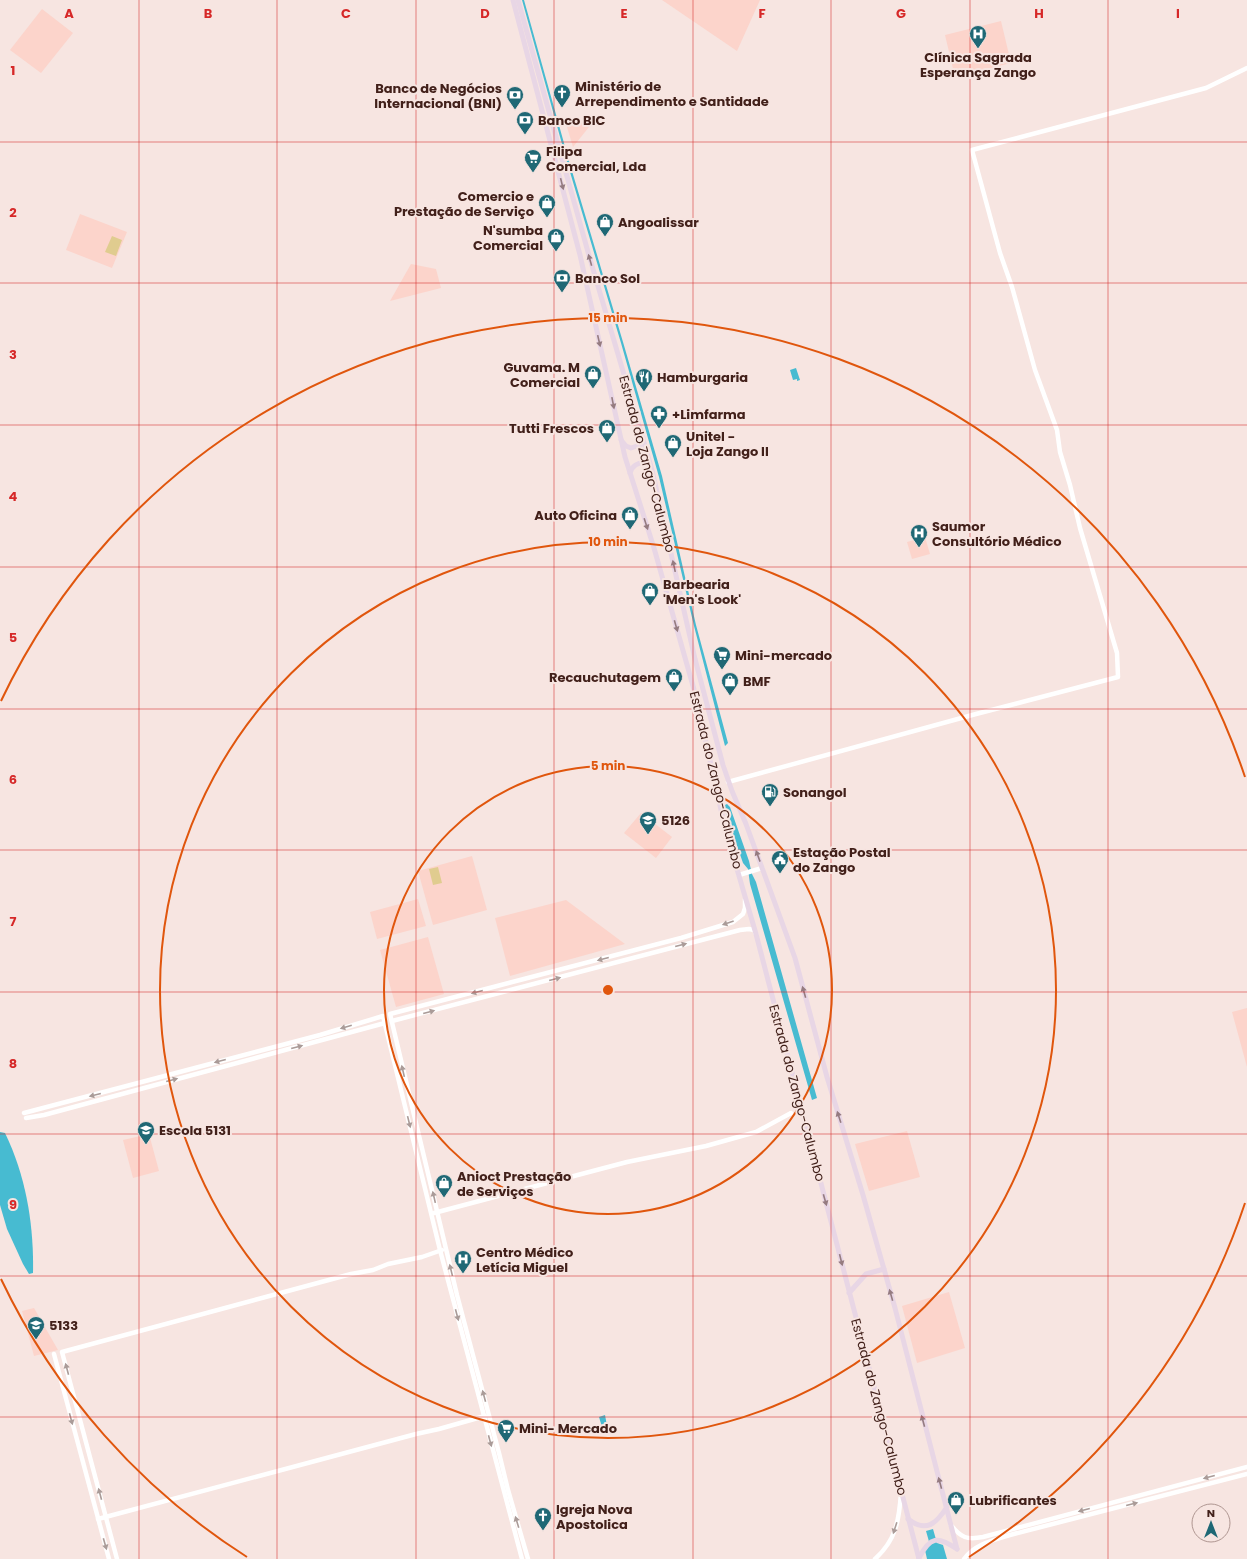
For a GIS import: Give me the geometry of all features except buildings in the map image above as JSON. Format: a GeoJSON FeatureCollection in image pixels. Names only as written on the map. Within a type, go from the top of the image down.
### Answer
{"type":"FeatureCollection","features":[{"type":"Feature","properties":{"kind":"main road","name":"Estrada do Zango-Calumbo"},"geometry":{"type":"LineString","coordinates":[[513,0],[580,255],[621,439],[693,686],[719,804],[756,934],[919,1558]]}},
{"type":"Feature","properties":{"kind":"main road","name":"Estrada do Zango-Calumbo"},"geometry":{"type":"LineString","coordinates":[[518,0],[584,237],[652,470],[700,680],[728,782],[795,958],[827,1077],[884,1269],[954,1536]]}},
{"type":"Feature","properties":{"kind":"main road"},"geometry":{"type":"LineString","coordinates":[[621,439],[628,447],[634,448],[641,442],[642,434]]}},
{"type":"Feature","properties":{"kind":"main road"},"geometry":{"type":"LineString","coordinates":[[630,473],[632,467],[642,463],[648,464],[652,470]]}},
{"type":"Feature","properties":{"kind":"main road"},"geometry":{"type":"LineString","coordinates":[[849,1293],[866,1274],[884,1269]]}},
{"type":"Feature","properties":{"kind":"main road"},"geometry":{"type":"LineString","coordinates":[[908,1519],[920,1526],[927,1526],[940,1518],[946,1507]]}},
{"type":"Feature","properties":{"kind":"main road"},"geometry":{"type":"LineString","coordinates":[[919,1558],[927,1544],[937,1540],[944,1541],[957,1549],[954,1536],[944,1541]]}},
{"type":"Feature","properties":{"kind":"street"},"geometry":{"type":"LineString","coordinates":[[728,782],[1118,677],[1117,653],[1080,528],[1070,485],[1060,452],[1058,430],[1034,370],[1012,287],[1000,253],[972,150],[1206,88],[1247,68]]}},
{"type":"Feature","properties":{"kind":"street"},"geometry":{"type":"LineString","coordinates":[[739,875],[762,868]]}},
{"type":"Feature","properties":{"kind":"street"},"geometry":{"type":"LineString","coordinates":[[522,1559],[486,1416],[390,1014],[681,938],[733,922],[741,917],[745,911],[744,894]]}},
{"type":"Feature","properties":{"kind":"street"},"geometry":{"type":"LineString","coordinates":[[392,1022],[740,930],[754,930],[756,934]]}},
{"type":"Feature","properties":{"kind":"street"},"geometry":{"type":"LineString","coordinates":[[385,1023],[44,1115],[25,1116],[313,1037],[383,1016],[385,1023],[440,1250],[486,1416],[528,1559]]}},
{"type":"Feature","properties":{"kind":"street"},"geometry":{"type":"LineString","coordinates":[[431,1214],[627,1162],[706,1146],[756,1132],[791,1113]]}},
{"type":"Feature","properties":{"kind":"street"},"geometry":{"type":"LineString","coordinates":[[117,1559],[62,1352],[351,1274],[373,1270],[388,1264],[422,1257],[446,1249]]}},
{"type":"Feature","properties":{"kind":"street"},"geometry":{"type":"LineString","coordinates":[[54,1354],[109,1559]]}},
{"type":"Feature","properties":{"kind":"street"},"geometry":{"type":"LineString","coordinates":[[98,1519],[486,1416]]}},
{"type":"Feature","properties":{"kind":"street"},"geometry":{"type":"LineString","coordinates":[[951,1525],[959,1535],[965,1538],[974,1539],[1247,1467]]}},
{"type":"Feature","properties":{"kind":"street"},"geometry":{"type":"LineString","coordinates":[[964,1559],[979,1546],[1004,1537],[1247,1474]]}},
{"type":"Feature","properties":{"kind":"street"},"geometry":{"type":"LineString","coordinates":[[875,1559],[884,1550],[892,1538],[899,1518],[901,1492]]}},
{"type":"Feature","properties":{"kind":"shaded area"},"geometry":{"type":"Polygon","coordinates":[[[662,0],[760,0],[737,51],[662,0]]]}},
{"type":"Feature","properties":{"kind":"shaded area"},"geometry":{"type":"Polygon","coordinates":[[[42,9],[73,33],[41,73],[10,50],[42,9]]]}},
{"type":"Feature","properties":{"kind":"shaded area","name":"Clínica Sagrada Esperança Zango"},"geometry":{"type":"Polygon","coordinates":[[[1001,21],[1011,63],[955,77],[945,35],[1001,21]]]}},
{"type":"Feature","properties":{"kind":"shaded area"},"geometry":{"type":"Polygon","coordinates":[[[575,116],[589,127],[573,147],[567,127],[575,116]]]}},
{"type":"Feature","properties":{"kind":"shaded area"},"geometry":{"type":"Polygon","coordinates":[[[80,214],[127,232],[112,268],[66,250],[80,214]]]}},
{"type":"Feature","properties":{"kind":"shaded area"},"geometry":{"type":"Polygon","coordinates":[[[112,236],[122,240],[116,256],[105,252],[112,236]]]}},
{"type":"Feature","properties":{"kind":"shaded area"},"geometry":{"type":"Polygon","coordinates":[[[411,264],[436,269],[441,288],[390,301],[411,264]]]}},
{"type":"Feature","properties":{"kind":"shaded area","name":"Saumor Consultório Médico"},"geometry":{"type":"Polygon","coordinates":[[[925,537],[930,554],[912,559],[907,542],[925,537]]]}},
{"type":"Feature","properties":{"kind":"shaded area","name":"5126"},"geometry":{"type":"Polygon","coordinates":[[[641,813],[672,837],[656,858],[624,833],[641,813]]]}},
{"type":"Feature","properties":{"kind":"shaded area"},"geometry":{"type":"Polygon","coordinates":[[[472,856],[487,910],[433,925],[418,871],[472,856]]]}},
{"type":"Feature","properties":{"kind":"shaded area"},"geometry":{"type":"Polygon","coordinates":[[[438,867],[442,883],[433,885],[429,869],[438,867]]]}},
{"type":"Feature","properties":{"kind":"shaded area"},"geometry":{"type":"Polygon","coordinates":[[[418,899],[426,926],[377,939],[370,912],[418,899]]]}},
{"type":"Feature","properties":{"kind":"shaded area"},"geometry":{"type":"Polygon","coordinates":[[[566,900],[625,944],[510,976],[495,918],[566,900]]]}},
{"type":"Feature","properties":{"kind":"shaded area"},"geometry":{"type":"Polygon","coordinates":[[[428,937],[444,994],[396,1007],[380,950],[428,937]]]}},
{"type":"Feature","properties":{"kind":"shaded area"},"geometry":{"type":"Polygon","coordinates":[[[1247,1008],[1247,1067],[1232,1012],[1247,1008]]]}},
{"type":"Feature","properties":{"kind":"shaded area"},"geometry":{"type":"Polygon","coordinates":[[[907,1131],[920,1177],[869,1191],[855,1144],[907,1131]]]}},
{"type":"Feature","properties":{"kind":"shaded area"},"geometry":{"type":"Polygon","coordinates":[[[149,1134],[159,1171],[133,1178],[123,1140],[149,1134]]]}},
{"type":"Feature","properties":{"kind":"shaded area"},"geometry":{"type":"Polygon","coordinates":[[[949,1292],[965,1348],[917,1363],[902,1306],[949,1292]]]}},
{"type":"Feature","properties":{"kind":"shaded area"},"geometry":{"type":"Polygon","coordinates":[[[34,1308],[58,1350],[34,1356],[22,1311],[34,1308]]]}},
{"type":"Feature","properties":{"kind":"water"},"geometry":{"type":"Polygon","coordinates":[[[522,0],[524,0],[569,161],[662,476],[696,625],[728,743],[725,746],[694,626],[659,477],[567,162],[522,0]]]}},
{"type":"Feature","properties":{"kind":"water"},"geometry":{"type":"Polygon","coordinates":[[[796,368],[800,380],[797,381],[797,379],[793,380],[790,370],[796,368]]]}},
{"type":"Feature","properties":{"kind":"water"},"geometry":{"type":"Polygon","coordinates":[[[727,804],[730,807],[756,882],[817,1098],[812,1100],[750,884],[748,869],[743,863],[724,808],[727,804]]]}},
{"type":"Feature","properties":{"kind":"water"},"geometry":{"type":"Polygon","coordinates":[[[0,1132],[5,1133],[12,1149],[27,1201],[33,1255],[33,1273],[29,1274],[7,1229],[0,1205],[0,1132]]]}},
{"type":"Feature","properties":{"kind":"water"},"geometry":{"type":"Polygon","coordinates":[[[605,1415],[607,1426],[602,1427],[599,1417],[605,1415]]]}},
{"type":"Feature","properties":{"kind":"water"},"geometry":{"type":"Polygon","coordinates":[[[933,1529],[937,1543],[943,1545],[947,1559],[927,1559],[925,1550],[930,1545],[926,1531],[933,1529]]]}},
{"type":"Feature","properties":{"kind":"place","name":"Clínica Sagrada Esperança Zango"},"geometry":{"type":"Point","coordinates":[978,49]}},
{"type":"Feature","properties":{"kind":"place","name":"Ministério de Arrependimento e Santidade"},"geometry":{"type":"Point","coordinates":[562,108]}},
{"type":"Feature","properties":{"kind":"place","name":"Banco de Negócios Internacional (BNI)"},"geometry":{"type":"Point","coordinates":[515,110]}},
{"type":"Feature","properties":{"kind":"place","name":"Banco BIC"},"geometry":{"type":"Point","coordinates":[525,135]}},
{"type":"Feature","properties":{"kind":"place","name":"Filipa Comercial, Lda"},"geometry":{"type":"Point","coordinates":[533,173]}},
{"type":"Feature","properties":{"kind":"place","name":"Comercio e Prestação de Serviço"},"geometry":{"type":"Point","coordinates":[547,218]}},
{"type":"Feature","properties":{"kind":"place","name":"Angoalissar"},"geometry":{"type":"Point","coordinates":[605,237]}},
{"type":"Feature","properties":{"kind":"place","name":"N'sumba Comercial"},"geometry":{"type":"Point","coordinates":[556,252]}},
{"type":"Feature","properties":{"kind":"place","name":"Banco Sol"},"geometry":{"type":"Point","coordinates":[562,293]}},
{"type":"Feature","properties":{"kind":"place","name":"Guvama. M Comercial"},"geometry":{"type":"Point","coordinates":[593,389]}},
{"type":"Feature","properties":{"kind":"place","name":"Hamburgaria"},"geometry":{"type":"Point","coordinates":[644,392]}},
{"type":"Feature","properties":{"kind":"place","name":"+Limfarma"},"geometry":{"type":"Point","coordinates":[659,429]}},
{"type":"Feature","properties":{"kind":"place","name":"Tutti Frescos"},"geometry":{"type":"Point","coordinates":[607,443]}},
{"type":"Feature","properties":{"kind":"place","name":"Unitel - Loja Zango II"},"geometry":{"type":"Point","coordinates":[673,458]}},
{"type":"Feature","properties":{"kind":"place","name":"Auto Oficina"},"geometry":{"type":"Point","coordinates":[630,530]}},
{"type":"Feature","properties":{"kind":"place","name":"Saumor Consultório Médico"},"geometry":{"type":"Point","coordinates":[919,548]}},
{"type":"Feature","properties":{"kind":"place","name":"Barbearia 'Men's Look'"},"geometry":{"type":"Point","coordinates":[650,606]}},
{"type":"Feature","properties":{"kind":"place","name":"Mini-mercado"},"geometry":{"type":"Point","coordinates":[722,670]}},
{"type":"Feature","properties":{"kind":"place","name":"Recauchutagem"},"geometry":{"type":"Point","coordinates":[674,692]}},
{"type":"Feature","properties":{"kind":"place","name":"BMF"},"geometry":{"type":"Point","coordinates":[730,696]}},
{"type":"Feature","properties":{"kind":"place","name":"Sonangol"},"geometry":{"type":"Point","coordinates":[770,807]}},
{"type":"Feature","properties":{"kind":"place","name":"5126"},"geometry":{"type":"Point","coordinates":[648,835]}},
{"type":"Feature","properties":{"kind":"place","name":"Estação Postal do Zango"},"geometry":{"type":"Point","coordinates":[780,874]}},
{"type":"Feature","properties":{"kind":"place","name":"Escola 5131"},"geometry":{"type":"Point","coordinates":[146,1145]}},
{"type":"Feature","properties":{"kind":"place","name":"Anioct Prestação de Serviços"},"geometry":{"type":"Point","coordinates":[444,1198]}},
{"type":"Feature","properties":{"kind":"place","name":"Centro Médico Letícia Miguel"},"geometry":{"type":"Point","coordinates":[463,1274]}},
{"type":"Feature","properties":{"kind":"place","name":"5133"},"geometry":{"type":"Point","coordinates":[36,1340]}},
{"type":"Feature","properties":{"kind":"place","name":"Mini- Mercado"},"geometry":{"type":"Point","coordinates":[506,1443]}},
{"type":"Feature","properties":{"kind":"place","name":"Lubrificantes"},"geometry":{"type":"Point","coordinates":[956,1515]}},
{"type":"Feature","properties":{"kind":"place","name":"Igreja Nova Apostolica"},"geometry":{"type":"Point","coordinates":[543,1531]}}]}
